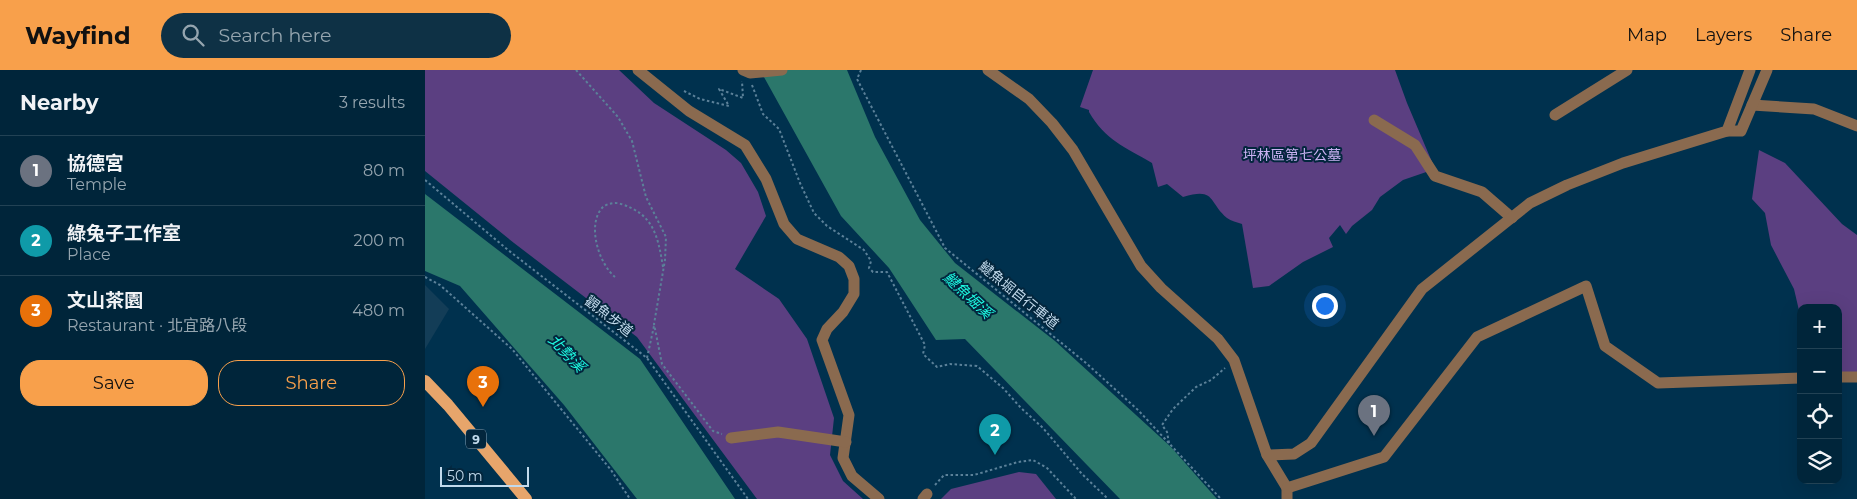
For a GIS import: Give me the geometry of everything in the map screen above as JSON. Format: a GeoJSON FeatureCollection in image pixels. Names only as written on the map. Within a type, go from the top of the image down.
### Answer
{"type":"FeatureCollection","features":[{"type":"Feature","properties":{"kind":"main road","name":"9"},"geometry":{"type":"LineString","coordinates":[[425,381],[448,405],[526,499]]}},
{"type":"Feature","properties":{"kind":"street"},"geometry":{"type":"LineString","coordinates":[[638,70],[689,111],[745,145],[766,179],[784,224],[797,239],[839,257],[849,266],[854,279],[854,294],[843,312],[827,329],[822,340],[849,415],[843,458],[852,476],[879,499]]}},
{"type":"Feature","properties":{"kind":"street"},"geometry":{"type":"LineString","coordinates":[[745,74],[782,70]]}},
{"type":"Feature","properties":{"kind":"street"},"geometry":{"type":"LineString","coordinates":[[988,70],[1029,99],[1052,123],[1073,150],[1141,266],[1161,288],[1218,339],[1234,360],[1267,454],[1287,493],[1384,457],[1477,337],[1586,286],[1605,346],[1657,383],[1797,378]]}},
{"type":"Feature","properties":{"kind":"street"},"geometry":{"type":"LineString","coordinates":[[1555,115],[1627,70]]}},
{"type":"Feature","properties":{"kind":"street"},"geometry":{"type":"LineString","coordinates":[[1727,131],[1750,70]]}},
{"type":"Feature","properties":{"kind":"street"},"geometry":{"type":"LineString","coordinates":[[1267,454],[1294,454],[1311,443],[1422,289],[1530,203],[1567,185],[1623,163],[1727,131],[1741,131],[1767,70]]}},
{"type":"Feature","properties":{"kind":"street"},"geometry":{"type":"LineString","coordinates":[[1752,105],[1814,109],[1857,126]]}},
{"type":"Feature","properties":{"kind":"street"},"geometry":{"type":"LineString","coordinates":[[1374,120],[1415,145],[1435,176],[1481,192],[1512,218]]}},
{"type":"Feature","properties":{"kind":"street"},"geometry":{"type":"LineString","coordinates":[[1842,377],[1857,377]]}},
{"type":"Feature","properties":{"kind":"street"},"geometry":{"type":"LineString","coordinates":[[731,438],[778,432],[846,442]]}},
{"type":"Feature","properties":{"kind":"path"},"geometry":{"type":"LineString","coordinates":[[575,70],[618,116],[632,141],[646,197],[666,238],[655,324],[647,358]]}},
{"type":"Feature","properties":{"kind":"path","name":"𩻸魚堀自行車道"},"geometry":{"type":"LineString","coordinates":[[861,70],[857,79],[945,248],[1086,362],[1138,410],[1221,499]]}},
{"type":"Feature","properties":{"kind":"path"},"geometry":{"type":"LineString","coordinates":[[683,91],[700,99],[729,106],[719,88],[743,98],[745,74]]}},
{"type":"Feature","properties":{"kind":"path"},"geometry":{"type":"LineString","coordinates":[[745,74],[763,114],[779,129],[814,213],[827,226],[864,250],[871,260],[869,268],[873,272],[887,272],[925,346],[923,354],[937,367],[950,364],[977,366],[1003,388],[1043,428],[1083,474],[1108,499]]}},
{"type":"Feature","properties":{"kind":"path","name":"觀魚步道"},"geometry":{"type":"LineString","coordinates":[[425,180],[509,250],[647,358],[748,499]]}},
{"type":"Feature","properties":{"kind":"path"},"geometry":{"type":"LineString","coordinates":[[615,277],[607,271],[598,249],[595,227],[599,212],[605,205],[617,202],[630,206],[644,216],[654,229],[663,270]]}},
{"type":"Feature","properties":{"kind":"path"},"geometry":{"type":"LineString","coordinates":[[425,277],[440,285],[512,349],[611,470],[630,499]]}},
{"type":"Feature","properties":{"kind":"path"},"geometry":{"type":"LineString","coordinates":[[655,324],[663,364],[713,431],[731,438]]}},
{"type":"Feature","properties":{"kind":"path"},"geometry":{"type":"LineString","coordinates":[[1169,443],[1167,432],[1162,425],[1173,409],[1196,387],[1211,380],[1234,360]]}},
{"type":"Feature","properties":{"kind":"path"},"geometry":{"type":"LineString","coordinates":[[925,497],[944,475],[974,475],[1018,462],[1033,460],[1047,468],[1076,499]]}},
{"type":"Feature","properties":{"kind":"shaded area"},"geometry":{"type":"Polygon","coordinates":[[[425,285],[449,309],[425,349],[425,285]]]}},
{"type":"Feature","properties":{"kind":"green space"},"geometry":{"type":"Polygon","coordinates":[[[425,70],[619,70],[654,103],[726,150],[741,163],[758,192],[766,216],[735,269],[779,299],[807,339],[834,418],[830,455],[843,481],[863,499],[757,499],[637,337],[514,243],[425,171],[425,70]]]}},
{"type":"Feature","properties":{"kind":"green space","name":"坪林區第七公墓"},"geometry":{"type":"Polygon","coordinates":[[[1093,70],[1395,70],[1435,169],[1403,180],[1380,197],[1372,210],[1352,226],[1346,234],[1340,225],[1329,238],[1333,247],[1303,262],[1269,286],[1253,288],[1242,224],[1227,218],[1206,195],[1194,194],[1183,197],[1167,184],[1158,187],[1152,163],[1116,142],[1095,122],[1089,110],[1080,107],[1093,70]]]}},
{"type":"Feature","properties":{"kind":"green space"},"geometry":{"type":"Polygon","coordinates":[[[1759,150],[1785,163],[1842,224],[1857,235],[1857,375],[1842,374],[1842,304],[1798,304],[1794,289],[1771,245],[1765,213],[1752,199],[1759,150]]]}},
{"type":"Feature","properties":{"kind":"green space"},"geometry":{"type":"Polygon","coordinates":[[[1019,472],[1036,474],[1056,499],[941,499],[951,489],[1019,472]]]}},
{"type":"Feature","properties":{"kind":"water","name":"𩻸魚堀溪"},"geometry":{"type":"Polygon","coordinates":[[[760,70],[847,70],[875,137],[920,220],[955,263],[1055,341],[1171,447],[1217,499],[1120,499],[965,339],[936,340],[889,268],[841,216],[760,70]]]}},
{"type":"Feature","properties":{"kind":"water","name":"北勢溪"},"geometry":{"type":"Polygon","coordinates":[[[425,194],[640,359],[735,499],[637,499],[564,405],[460,286],[425,271],[425,194]]]}},
{"type":"Feature","properties":{"kind":"place","name":"文山茶園"},"geometry":{"type":"Point","coordinates":[483,407]}},
{"type":"Feature","properties":{"kind":"place","name":"協德宮"},"geometry":{"type":"Point","coordinates":[1374,436]}},
{"type":"Feature","properties":{"kind":"place","name":"綠兔子工作室"},"geometry":{"type":"Point","coordinates":[995,455]}}]}
